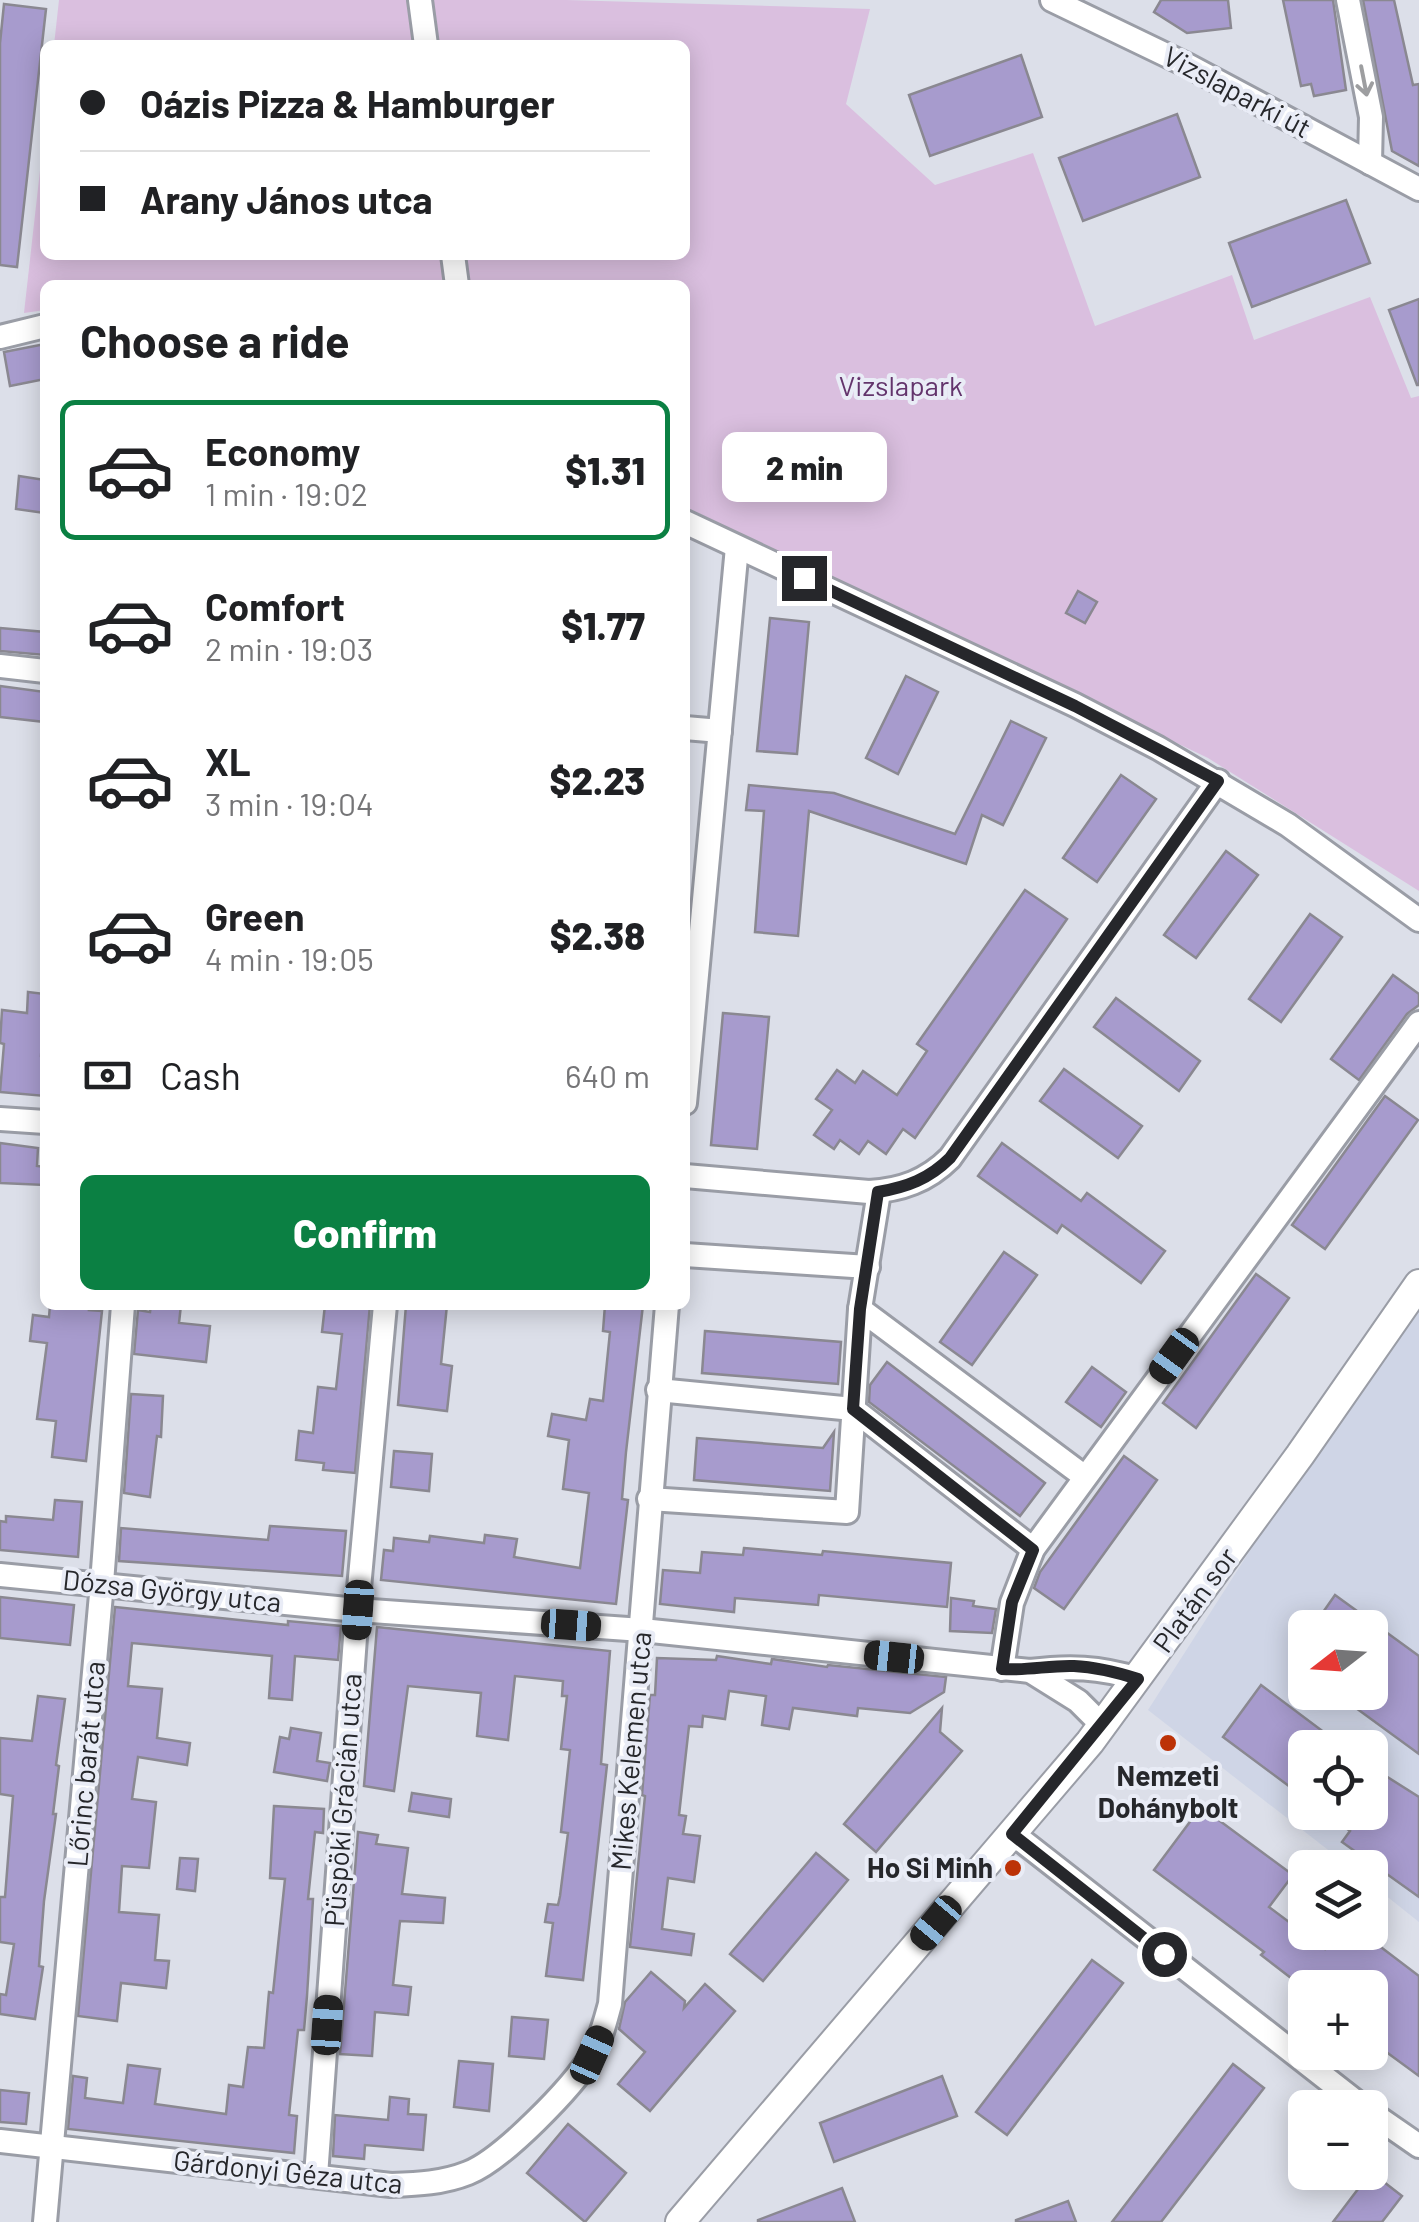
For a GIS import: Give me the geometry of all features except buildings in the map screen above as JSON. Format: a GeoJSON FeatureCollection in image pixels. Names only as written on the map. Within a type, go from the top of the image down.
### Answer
{"type":"FeatureCollection","features":[{"type":"Feature","properties":{"kind":"street"},"geometry":{"type":"LineString","coordinates":[[420,0],[425,40]]}},
{"type":"Feature","properties":{"kind":"street","name":"Vizslaparki út"},"geometry":{"type":"LineString","coordinates":[[1052,0],[1188,65],[1419,189]]}},
{"type":"Feature","properties":{"kind":"street"},"geometry":{"type":"LineString","coordinates":[[1348,0],[1371,117],[1370,163]]}},
{"type":"Feature","properties":{"kind":"street"},"geometry":{"type":"LineString","coordinates":[[0,337],[40,327]]}},
{"type":"Feature","properties":{"kind":"street"},"geometry":{"type":"LineString","coordinates":[[690,524],[1075,706],[1218,781],[1288,825],[1419,920]]}},
{"type":"Feature","properties":{"kind":"street"},"geometry":{"type":"LineString","coordinates":[[690,1050],[737,547]]}},
{"type":"Feature","properties":{"kind":"street"},"geometry":{"type":"LineString","coordinates":[[0,666],[40,670]]}},
{"type":"Feature","properties":{"kind":"street"},"geometry":{"type":"LineString","coordinates":[[690,728],[720,730]]}},
{"type":"Feature","properties":{"kind":"street"},"geometry":{"type":"LineString","coordinates":[[690,1176],[878,1192],[932,1176],[950,1158],[1218,781]]}},
{"type":"Feature","properties":{"kind":"street"},"geometry":{"type":"LineString","coordinates":[[1002,1669],[1012,1602],[1033,1550],[1419,1023]]}},
{"type":"Feature","properties":{"kind":"street"},"geometry":{"type":"LineString","coordinates":[[0,1119],[40,1122]]}},
{"type":"Feature","properties":{"kind":"street"},"geometry":{"type":"LineString","coordinates":[[649,1499],[847,1512],[860,1309],[878,1192]]}},
{"type":"Feature","properties":{"kind":"street"},"geometry":{"type":"LineString","coordinates":[[690,1255],[868,1267]]}},
{"type":"Feature","properties":{"kind":"street","name":"Platán sor"},"geometry":{"type":"LineString","coordinates":[[680,2222],[1102,1725],[1419,1284]]}},
{"type":"Feature","properties":{"kind":"street"},"geometry":{"type":"LineString","coordinates":[[860,1309],[1086,1477]]}},
{"type":"Feature","properties":{"kind":"street","name":"Lőrinc barát utca"},"geometry":{"type":"LineString","coordinates":[[46,2222],[122,1310]]}},
{"type":"Feature","properties":{"kind":"street","name":"Püspöki Grácián utca"},"geometry":{"type":"LineString","coordinates":[[316,2176],[385,1310]]}},
{"type":"Feature","properties":{"kind":"street","name":"Mikes Kelemen utca"},"geometry":{"type":"LineString","coordinates":[[610,2004],[666,1310]]}},
{"type":"Feature","properties":{"kind":"street"},"geometry":{"type":"LineString","coordinates":[[658,1390],[853,1409],[1033,1550]]}},
{"type":"Feature","properties":{"kind":"street","name":"Dózsa György utca"},"geometry":{"type":"LineString","coordinates":[[0,1575],[358,1610],[642,1630],[1030,1672],[1078,1701],[1102,1725]]}},
{"type":"Feature","properties":{"kind":"street"},"geometry":{"type":"LineString","coordinates":[[1030,1672],[1070,1666],[1106,1669],[1138,1679]]}},
{"type":"Feature","properties":{"kind":"street"},"geometry":{"type":"LineString","coordinates":[[1012,1834],[1341,2090]]}},
{"type":"Feature","properties":{"kind":"street","name":"Gárdonyi Géza utca"},"geometry":{"type":"LineString","coordinates":[[0,2140],[420,2184],[473,2171],[498,2154],[574,2082],[604,2030],[610,2004]]}},
{"type":"Feature","properties":{"kind":"street"},"geometry":{"type":"LineString","coordinates":[[1388,2125],[1419,2146]]}},
{"type":"Feature","properties":{"kind":"shaded area"},"geometry":{"type":"Polygon","coordinates":[[[1419,1305],[1419,1922],[1388,1897],[1388,1850],[1328,1850],[1302,1830],[1388,1830],[1388,1730],[1288,1730],[1288,1819],[1148,1710],[1331,1424],[1419,1305]]]}},
{"type":"Feature","properties":{"kind":"green space","name":"Vizslapark"},"geometry":{"type":"Polygon","coordinates":[[[59,0],[566,0],[870,9],[846,104],[935,185],[1033,153],[1095,326],[1232,275],[1254,340],[1370,297],[1411,398],[1419,396],[1419,891],[1208,758],[690,509],[690,280],[40,280],[40,311],[24,313],[40,171],[40,260],[690,260],[690,40],[55,40],[59,0]]]}},
{"type":"Feature","properties":{"kind":"place","name":"Nemzeti Dohánybolt"},"geometry":{"type":"Point","coordinates":[1168,1743]}},
{"type":"Feature","properties":{"kind":"place","name":"Ho Si Minh"},"geometry":{"type":"Point","coordinates":[1013,1868]}},
{"type":"Feature","properties":{"kind":"route"},"geometry":{"type":"LineString","coordinates":[[804,578],[1075,706],[1218,781],[950,1158],[932,1176],[878,1192],[860,1309],[853,1409],[1033,1550],[1012,1602],[1002,1669],[1030,1672],[1070,1666],[1106,1669],[1138,1679],[1012,1834],[1164,1954]]}}]}
